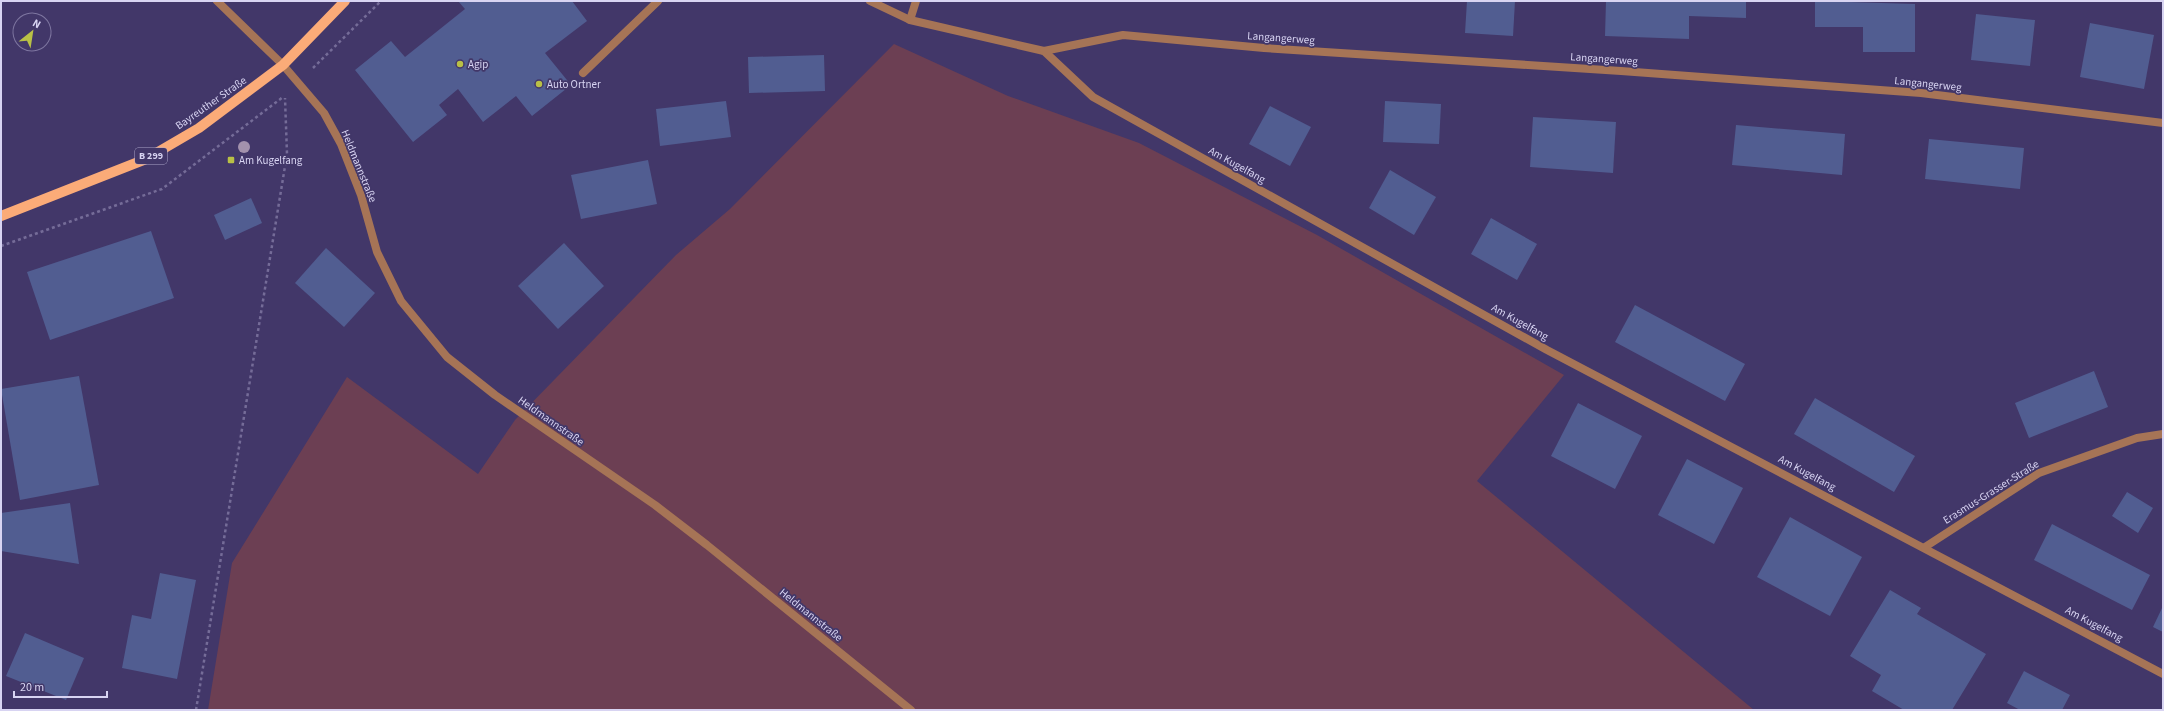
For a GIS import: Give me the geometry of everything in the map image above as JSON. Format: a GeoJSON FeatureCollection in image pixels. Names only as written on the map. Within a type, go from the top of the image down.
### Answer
{"type":"FeatureCollection","features":[{"type":"Feature","properties":{"kind":"main road","name":"Bayreuther Straße"},"geometry":{"type":"LineString","coordinates":[[1,216],[146,159],[199,128],[283,65],[345,1]]}},
{"type":"Feature","properties":{"kind":"street","name":"Heldmannstraße"},"geometry":{"type":"LineString","coordinates":[[217,1],[283,65],[324,113],[341,144],[361,195],[377,252],[401,301],[447,357],[495,395],[661,509],[911,710]]}},
{"type":"Feature","properties":{"kind":"street"},"geometry":{"type":"LineString","coordinates":[[583,74],[658,1]]}},
{"type":"Feature","properties":{"kind":"street"},"geometry":{"type":"LineString","coordinates":[[870,1],[910,20],[1044,51]]}},
{"type":"Feature","properties":{"kind":"street"},"geometry":{"type":"LineString","coordinates":[[910,20],[916,1]]}},
{"type":"Feature","properties":{"kind":"street","name":"Langangerweg"},"geometry":{"type":"LineString","coordinates":[[1044,51],[1123,35],[1264,48],[1621,71],[1921,93],[2163,123]]}},
{"type":"Feature","properties":{"kind":"street","name":"Am Kugelfang"},"geometry":{"type":"LineString","coordinates":[[1044,51],[1093,97],[1547,350],[1925,547],[2163,674]]}},
{"type":"Feature","properties":{"kind":"street","name":"Erasmus-Grasser-Straße"},"geometry":{"type":"LineString","coordinates":[[1925,547],[2039,473],[2137,438],[2163,434]]}},
{"type":"Feature","properties":{"kind":"path"},"geometry":{"type":"LineString","coordinates":[[196,710],[287,154],[284,96],[381,1]]}},
{"type":"Feature","properties":{"kind":"shaded area"},"geometry":{"type":"Polygon","coordinates":[[[894,44],[1008,96],[1139,143],[1317,235],[1564,375],[1477,481],[1754,710],[208,710],[232,563],[347,377],[478,474],[515,420],[676,255],[730,209],[894,44]]]}},
{"type":"Feature","properties":{"kind":"building"},"geometry":{"type":"Polygon","coordinates":[[[458,1],[572,1],[587,21],[545,53],[571,85],[532,116],[516,96],[483,122],[458,89],[439,105],[447,115],[413,142],[355,70],[391,41],[405,57],[465,9],[458,1]]]}},
{"type":"Feature","properties":{"kind":"building"},"geometry":{"type":"Polygon","coordinates":[[[1467,1],[1515,1],[1513,36],[1465,33],[1467,1]]]}},
{"type":"Feature","properties":{"kind":"building"},"geometry":{"type":"Polygon","coordinates":[[[1606,1],[1746,1],[1746,18],[1689,16],[1689,39],[1605,36],[1606,1]]]}},
{"type":"Feature","properties":{"kind":"building"},"geometry":{"type":"Polygon","coordinates":[[[1815,1],[1915,4],[1915,52],[1863,52],[1863,27],[1815,27],[1815,1]]]}},
{"type":"Feature","properties":{"kind":"building"},"geometry":{"type":"Polygon","coordinates":[[[1976,14],[2035,20],[2030,66],[1971,60],[1976,14]]]}},
{"type":"Feature","properties":{"kind":"building"},"geometry":{"type":"Polygon","coordinates":[[[2090,23],[2154,35],[2144,89],[2080,77],[2090,23]]]}},
{"type":"Feature","properties":{"kind":"building"},"geometry":{"type":"Polygon","coordinates":[[[824,55],[825,91],[749,93],[748,57],[824,55]]]}},
{"type":"Feature","properties":{"kind":"building"},"geometry":{"type":"Polygon","coordinates":[[[726,101],[731,137],[660,146],[656,109],[726,101]]]}},
{"type":"Feature","properties":{"kind":"building"},"geometry":{"type":"Polygon","coordinates":[[[1385,101],[1441,104],[1439,144],[1383,142],[1385,101]]]}},
{"type":"Feature","properties":{"kind":"building"},"geometry":{"type":"Polygon","coordinates":[[[1270,106],[1311,127],[1290,166],[1249,144],[1270,106]]]}},
{"type":"Feature","properties":{"kind":"building"},"geometry":{"type":"Polygon","coordinates":[[[1533,117],[1616,122],[1613,173],[1530,167],[1533,117]]]}},
{"type":"Feature","properties":{"kind":"building"},"geometry":{"type":"Polygon","coordinates":[[[1736,125],[1845,134],[1842,175],[1732,165],[1736,125]]]}},
{"type":"Feature","properties":{"kind":"building"},"geometry":{"type":"Polygon","coordinates":[[[1929,139],[2024,148],[2020,189],[1925,179],[1929,139]]]}},
{"type":"Feature","properties":{"kind":"building"},"geometry":{"type":"Polygon","coordinates":[[[648,160],[657,204],[581,219],[571,175],[648,160]]]}},
{"type":"Feature","properties":{"kind":"building"},"geometry":{"type":"Polygon","coordinates":[[[1390,170],[1436,197],[1414,235],[1369,208],[1390,170]]]}},
{"type":"Feature","properties":{"kind":"building"},"geometry":{"type":"Polygon","coordinates":[[[251,198],[262,223],[225,240],[214,215],[251,198]]]}},
{"type":"Feature","properties":{"kind":"building"},"geometry":{"type":"Polygon","coordinates":[[[1491,218],[1537,244],[1517,280],[1471,254],[1491,218]]]}},
{"type":"Feature","properties":{"kind":"building"},"geometry":{"type":"Polygon","coordinates":[[[151,231],[174,298],[50,340],[27,272],[151,231]]]}},
{"type":"Feature","properties":{"kind":"building"},"geometry":{"type":"Polygon","coordinates":[[[564,243],[604,286],[558,329],[518,286],[564,243]]]}},
{"type":"Feature","properties":{"kind":"building"},"geometry":{"type":"Polygon","coordinates":[[[326,248],[375,293],[344,327],[295,283],[326,248]]]}},
{"type":"Feature","properties":{"kind":"building"},"geometry":{"type":"Polygon","coordinates":[[[1635,305],[1745,364],[1725,401],[1615,342],[1635,305]]]}},
{"type":"Feature","properties":{"kind":"building"},"geometry":{"type":"Polygon","coordinates":[[[2094,371],[2108,407],[2029,438],[2015,403],[2094,371]]]}},
{"type":"Feature","properties":{"kind":"building"},"geometry":{"type":"Polygon","coordinates":[[[79,376],[99,485],[20,500],[1,389],[79,376]]]}},
{"type":"Feature","properties":{"kind":"building"},"geometry":{"type":"Polygon","coordinates":[[[1815,398],[1915,456],[1894,492],[1794,434],[1815,398]]]}},
{"type":"Feature","properties":{"kind":"building"},"geometry":{"type":"Polygon","coordinates":[[[1578,403],[1642,436],[1615,489],[1551,456],[1578,403]]]}},
{"type":"Feature","properties":{"kind":"building"},"geometry":{"type":"Polygon","coordinates":[[[1687,459],[1743,488],[1714,544],[1658,515],[1687,459]]]}},
{"type":"Feature","properties":{"kind":"building"},"geometry":{"type":"Polygon","coordinates":[[[2127,492],[2153,508],[2138,533],[2112,516],[2127,492]]]}},
{"type":"Feature","properties":{"kind":"building"},"geometry":{"type":"Polygon","coordinates":[[[70,503],[79,564],[1,551],[1,513],[70,503]]]}},
{"type":"Feature","properties":{"kind":"building"},"geometry":{"type":"Polygon","coordinates":[[[1790,517],[1862,557],[1830,616],[1757,577],[1790,517]]]}},
{"type":"Feature","properties":{"kind":"building"},"geometry":{"type":"Polygon","coordinates":[[[2052,524],[2150,575],[2132,610],[2034,560],[2052,524]]]}},
{"type":"Feature","properties":{"kind":"building"},"geometry":{"type":"Polygon","coordinates":[[[160,573],[196,580],[177,679],[122,668],[132,615],[151,619],[160,573]]]}},
{"type":"Feature","properties":{"kind":"building"},"geometry":{"type":"Polygon","coordinates":[[[1890,590],[1921,608],[1917,614],[1986,654],[1952,710],[1904,710],[1872,691],[1881,675],[1850,656],[1890,590]]]}},
{"type":"Feature","properties":{"kind":"building"},"geometry":{"type":"Polygon","coordinates":[[[2163,606],[2163,632],[2153,627],[2163,606]]]}},
{"type":"Feature","properties":{"kind":"building"},"geometry":{"type":"Polygon","coordinates":[[[25,633],[84,658],[66,700],[6,676],[25,633]]]}},
{"type":"Feature","properties":{"kind":"building"},"geometry":{"type":"Polygon","coordinates":[[[2024,671],[2070,695],[2062,710],[2020,710],[2007,703],[2024,671]]]}},
{"type":"Feature","properties":{"kind":"place","name":"Agip"},"geometry":{"type":"Point","coordinates":[460,64]}},
{"type":"Feature","properties":{"kind":"place","name":"Auto Ortner"},"geometry":{"type":"Point","coordinates":[539,84]}},
{"type":"Feature","properties":{"kind":"place","name":"Am Kugelfang"},"geometry":{"type":"Point","coordinates":[231,160]}}]}
